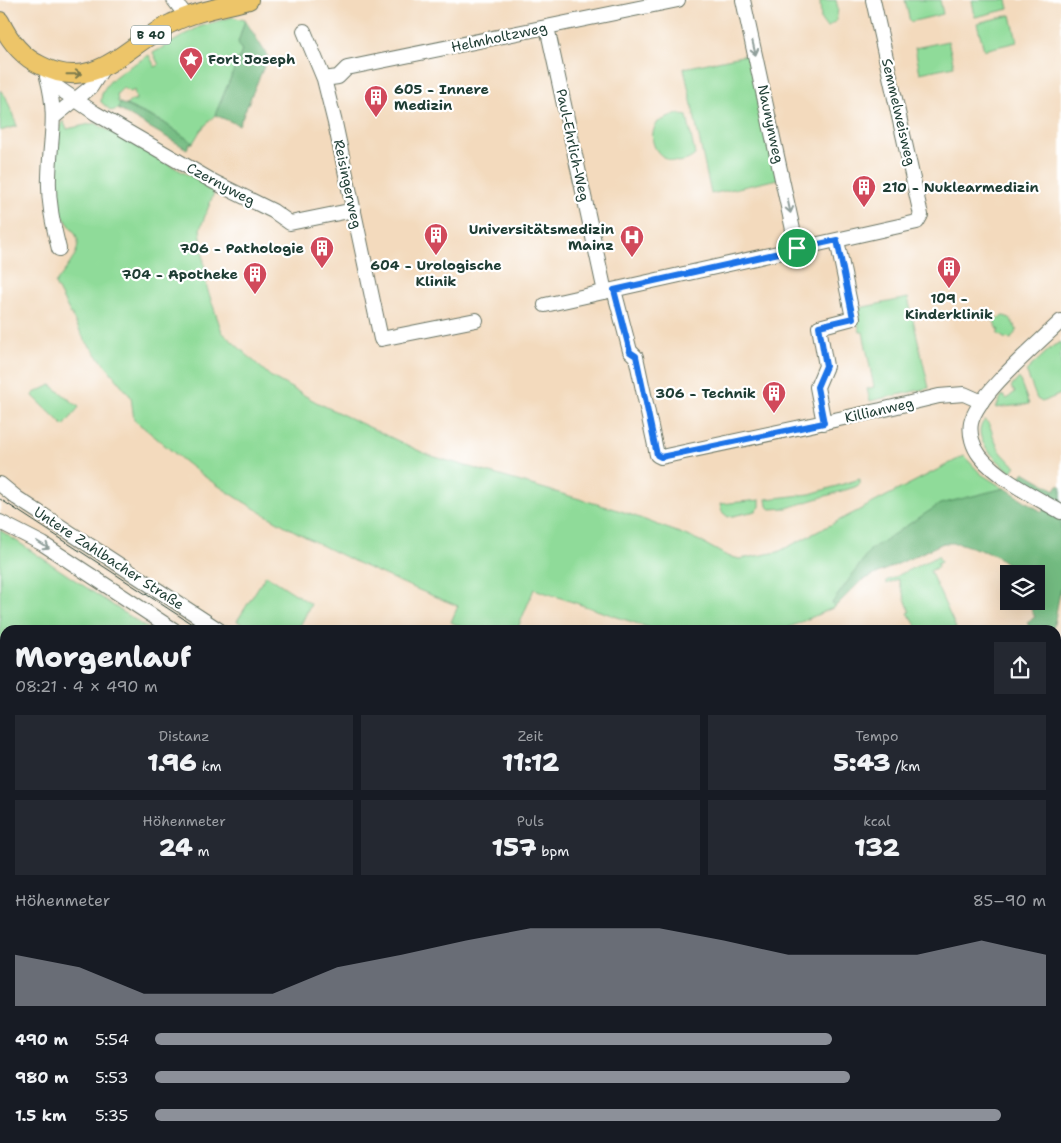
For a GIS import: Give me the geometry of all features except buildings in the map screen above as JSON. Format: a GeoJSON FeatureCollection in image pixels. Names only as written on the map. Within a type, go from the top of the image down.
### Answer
{"type":"FeatureCollection","features":[{"type":"Feature","properties":{"kind":"main road","name":"B 40"},"geometry":{"type":"LineString","coordinates":[[0,21],[15,46],[46,74],[70,75],[88,73],[104,68],[162,28],[197,9],[249,0]]}},
{"type":"Feature","properties":{"kind":"street"},"geometry":{"type":"LineString","coordinates":[[174,0],[197,9]]}},
{"type":"Feature","properties":{"kind":"street","name":"Helmholtzweg"},"geometry":{"type":"LineString","coordinates":[[324,79],[338,77],[348,68],[678,0]]}},
{"type":"Feature","properties":{"kind":"street","name":"Naunynweg"},"geometry":{"type":"LineString","coordinates":[[743,0],[797,248]]}},
{"type":"Feature","properties":{"kind":"street","name":"Semmelweisweg"},"geometry":{"type":"LineString","coordinates":[[837,240],[917,222],[921,215],[873,0]]}},
{"type":"Feature","properties":{"kind":"street","name":"Paul-Ehrlich-Weg"},"geometry":{"type":"LineString","coordinates":[[547,27],[610,291],[630,352],[636,356],[657,455]]}},
{"type":"Feature","properties":{"kind":"street","name":"Reisingerweg"},"geometry":{"type":"LineString","coordinates":[[304,31],[324,79],[381,339],[476,320]]}},
{"type":"Feature","properties":{"kind":"street"},"geometry":{"type":"LineString","coordinates":[[54,116],[91,87],[104,68]]}},
{"type":"Feature","properties":{"kind":"street"},"geometry":{"type":"LineString","coordinates":[[46,74],[54,116],[49,176],[49,209],[58,249]]}},
{"type":"Feature","properties":{"kind":"street","name":"Czernyweg"},"geometry":{"type":"LineString","coordinates":[[46,74],[75,100],[95,113],[214,182],[273,211],[290,223],[354,210]]}},
{"type":"Feature","properties":{"kind":"street"},"geometry":{"type":"LineString","coordinates":[[91,87],[91,102],[95,113]]}},
{"type":"Feature","properties":{"kind":"street"},"geometry":{"type":"LineString","coordinates":[[544,305],[837,240],[853,318],[819,326],[826,366],[817,387],[824,423]]}},
{"type":"Feature","properties":{"kind":"street"},"geometry":{"type":"LineString","coordinates":[[1061,321],[982,402],[971,424],[972,436],[979,454],[995,471],[1061,512]]}},
{"type":"Feature","properties":{"kind":"street","name":"Killianweg"},"geometry":{"type":"LineString","coordinates":[[657,455],[661,457],[952,394],[964,394],[982,402]]}},
{"type":"Feature","properties":{"kind":"street","name":"Untere Zahlbacher Straße"},"geometry":{"type":"LineString","coordinates":[[0,484],[17,498],[211,625]]}},
{"type":"Feature","properties":{"kind":"street","name":"Untere Zahlbacher Straße"},"geometry":{"type":"LineString","coordinates":[[0,522],[43,544],[166,625]]}},
{"type":"Feature","properties":{"kind":"green space"},"geometry":{"type":"Polygon","coordinates":[[[820,0],[836,0],[838,9],[836,21],[827,28],[821,20],[820,0]]]}},
{"type":"Feature","properties":{"kind":"green space"},"geometry":{"type":"Polygon","coordinates":[[[905,0],[940,0],[943,14],[910,22],[905,0]]]}},
{"type":"Feature","properties":{"kind":"green space"},"geometry":{"type":"Polygon","coordinates":[[[972,0],[1007,0],[1009,9],[975,17],[972,0]]]}},
{"type":"Feature","properties":{"kind":"green space"},"geometry":{"type":"Polygon","coordinates":[[[1011,15],[1017,42],[984,50],[977,23],[1011,15]]]}},
{"type":"Feature","properties":{"kind":"green space"},"geometry":{"type":"Polygon","coordinates":[[[232,17],[245,20],[238,43],[242,51],[215,115],[200,131],[193,143],[163,122],[126,105],[132,100],[136,100],[134,90],[131,92],[123,88],[117,94],[118,102],[120,103],[118,109],[111,111],[101,102],[106,86],[119,74],[149,55],[155,67],[159,65],[153,53],[199,27],[232,17]]]}},
{"type":"Feature","properties":{"kind":"green space"},"geometry":{"type":"Polygon","coordinates":[[[245,20],[268,57],[239,125],[215,115],[242,51],[238,43],[245,20]]]}},
{"type":"Feature","properties":{"kind":"green space"},"geometry":{"type":"Polygon","coordinates":[[[948,41],[954,66],[920,73],[915,48],[948,41]]]}},
{"type":"Feature","properties":{"kind":"green space"},"geometry":{"type":"Polygon","coordinates":[[[751,54],[778,179],[711,194],[684,68],[751,54]]]}},
{"type":"Feature","properties":{"kind":"green space"},"geometry":{"type":"Polygon","coordinates":[[[0,90],[6,97],[17,126],[0,131],[0,90]]]}},
{"type":"Feature","properties":{"kind":"green space"},"geometry":{"type":"Polygon","coordinates":[[[120,103],[163,122],[193,143],[189,144],[187,149],[118,109],[120,103]]]}},
{"type":"Feature","properties":{"kind":"green space"},"geometry":{"type":"Polygon","coordinates":[[[677,114],[687,116],[695,155],[677,162],[669,160],[656,149],[653,141],[653,131],[658,122],[677,114]]]}},
{"type":"Feature","properties":{"kind":"green space"},"geometry":{"type":"Polygon","coordinates":[[[63,121],[67,129],[95,123],[215,190],[200,229],[207,288],[222,332],[270,376],[318,403],[428,455],[621,511],[698,540],[727,556],[740,559],[778,552],[964,456],[981,474],[1042,512],[1058,485],[1061,486],[1061,586],[1039,515],[943,543],[861,581],[835,607],[794,625],[641,625],[534,589],[519,625],[457,625],[451,622],[458,606],[362,565],[271,518],[201,474],[134,420],[131,397],[84,339],[55,284],[72,260],[78,244],[75,234],[55,201],[57,147],[63,121]]]}},
{"type":"Feature","properties":{"kind":"green space"},"geometry":{"type":"Polygon","coordinates":[[[908,298],[929,388],[870,401],[867,389],[874,387],[863,332],[860,332],[854,309],[908,298]]]}},
{"type":"Feature","properties":{"kind":"green space"},"geometry":{"type":"Polygon","coordinates":[[[1004,316],[1010,318],[1017,330],[1011,339],[1004,338],[997,333],[999,331],[993,320],[1004,316]]]}},
{"type":"Feature","properties":{"kind":"green space"},"geometry":{"type":"Polygon","coordinates":[[[1061,342],[1061,394],[1042,402],[1037,399],[1026,371],[1053,346],[1061,342]]]}},
{"type":"Feature","properties":{"kind":"green space"},"geometry":{"type":"Polygon","coordinates":[[[1019,378],[1029,404],[996,408],[1002,395],[1007,399],[1015,392],[1011,387],[1019,378]]]}},
{"type":"Feature","properties":{"kind":"green space"},"geometry":{"type":"Polygon","coordinates":[[[51,385],[79,407],[64,426],[33,396],[34,393],[51,385]]]}},
{"type":"Feature","properties":{"kind":"green space"},"geometry":{"type":"Polygon","coordinates":[[[985,420],[1001,451],[1016,466],[1011,472],[993,456],[983,442],[980,434],[985,420]]]}},
{"type":"Feature","properties":{"kind":"green space"},"geometry":{"type":"Polygon","coordinates":[[[1024,472],[1055,490],[1058,485],[1061,486],[1061,586],[1054,625],[1028,625],[1027,622],[1035,617],[1031,610],[1045,610],[1045,565],[1009,565],[995,555],[959,543],[943,543],[861,581],[835,607],[832,603],[871,549],[940,504],[1005,488],[1042,512],[1052,496],[1020,477],[1024,472]]]}},
{"type":"Feature","properties":{"kind":"green space"},"geometry":{"type":"Polygon","coordinates":[[[860,479],[860,484],[855,487],[787,508],[771,509],[767,506],[766,499],[810,494],[860,479]]]}},
{"type":"Feature","properties":{"kind":"green space"},"geometry":{"type":"Polygon","coordinates":[[[760,500],[760,507],[756,511],[728,517],[722,512],[720,504],[760,500]]]}},
{"type":"Feature","properties":{"kind":"green space"},"geometry":{"type":"Polygon","coordinates":[[[0,530],[142,625],[0,625],[0,530]]]}},
{"type":"Feature","properties":{"kind":"green space"},"geometry":{"type":"Polygon","coordinates":[[[938,556],[941,562],[937,564],[938,567],[930,571],[955,625],[916,625],[908,613],[910,612],[898,579],[887,584],[886,581],[938,556]]]}},
{"type":"Feature","properties":{"kind":"green space"},"geometry":{"type":"Polygon","coordinates":[[[266,575],[311,604],[300,625],[243,625],[237,621],[266,575]]]}},
{"type":"Feature","properties":{"kind":"tram line"},"geometry":{"type":"LineString","coordinates":[[0,499],[193,625]]}},
{"type":"Feature","properties":{"kind":"place","name":"Fort Joseph"},"geometry":{"type":"Point","coordinates":[191,80]}},
{"type":"Feature","properties":{"kind":"place","name":"605 - Innere Medizin"},"geometry":{"type":"Point","coordinates":[376,118]}},
{"type":"Feature","properties":{"kind":"place","name":"210 - Nuklearmedizin"},"geometry":{"type":"Point","coordinates":[864,208]}},
{"type":"Feature","properties":{"kind":"place","name":"604 - Urologische Klinik"},"geometry":{"type":"Point","coordinates":[436,256]}},
{"type":"Feature","properties":{"kind":"place","name":"Universitätsmedizin Mainz"},"geometry":{"type":"Point","coordinates":[632,258]}},
{"type":"Feature","properties":{"kind":"place","name":"706 - Pathologie"},"geometry":{"type":"Point","coordinates":[322,269]}},
{"type":"Feature","properties":{"kind":"place","name":"109 - Kinderklinik"},"geometry":{"type":"Point","coordinates":[949,289]}},
{"type":"Feature","properties":{"kind":"place","name":"704 - Apotheke"},"geometry":{"type":"Point","coordinates":[255,295]}},
{"type":"Feature","properties":{"kind":"place","name":"306 - Technik"},"geometry":{"type":"Point","coordinates":[774,414]}},
{"type":"Feature","properties":{"kind":"route"},"geometry":{"type":"LineString","coordinates":[[837,240],[853,318],[819,326],[826,366],[817,387],[824,423],[661,457],[657,455],[636,356],[630,352],[614,290],[797,248],[837,240]]}}]}
